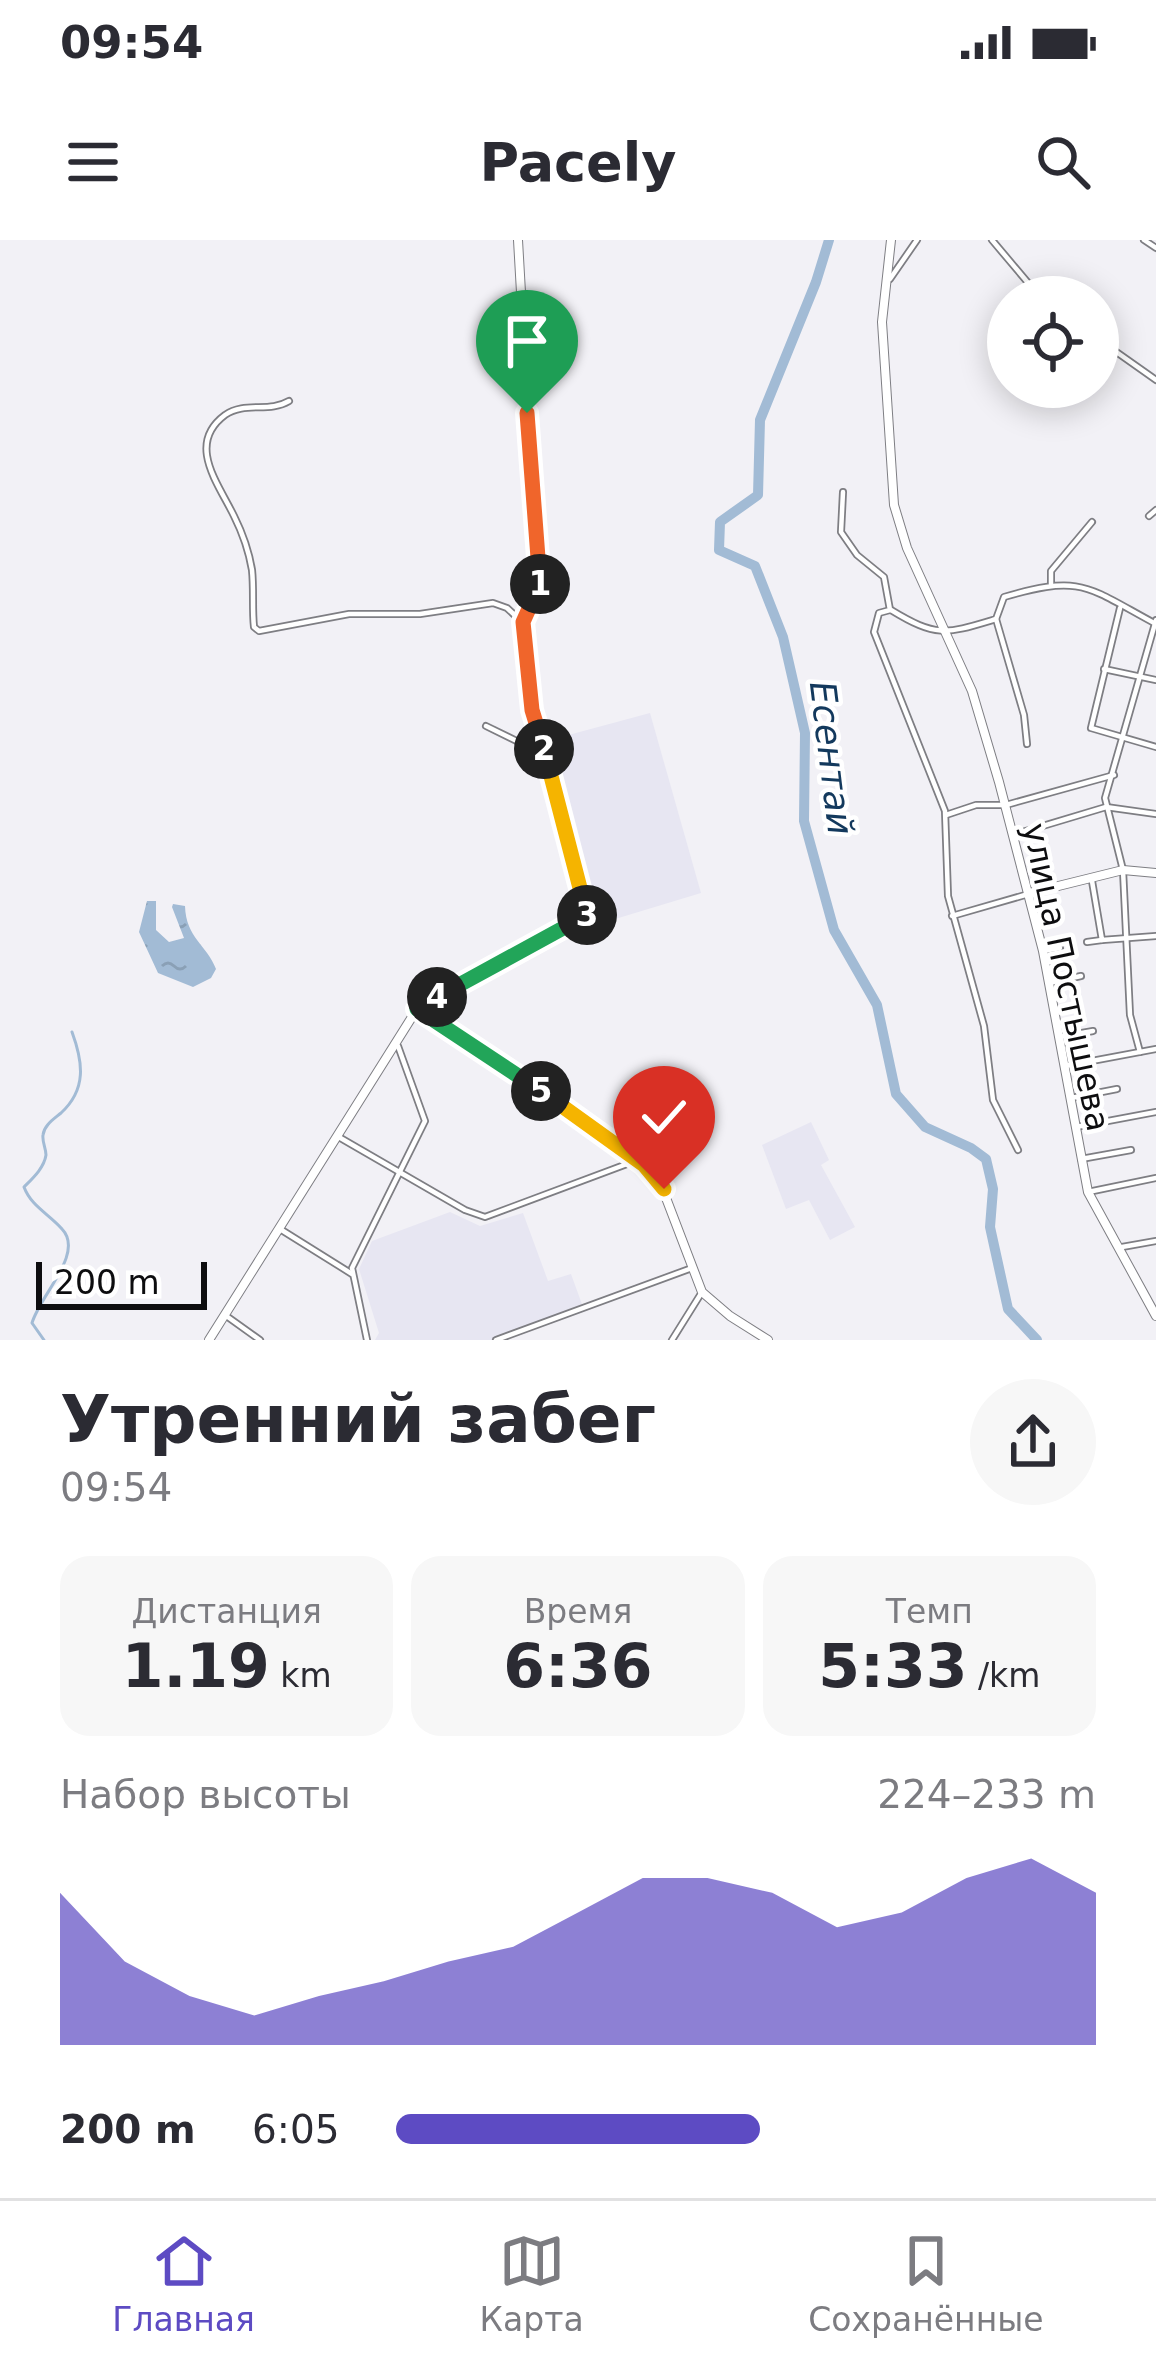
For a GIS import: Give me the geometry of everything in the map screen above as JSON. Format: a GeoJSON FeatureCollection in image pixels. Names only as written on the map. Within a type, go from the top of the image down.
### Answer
{"type":"FeatureCollection","features":[{"type":"Feature","properties":{"kind":"street"},"geometry":{"type":"LineString","coordinates":[[209,1340],[417,1009],[587,915],[532,710],[523,622],[539,594],[542,576],[534,520],[518,240]]}},
{"type":"Feature","properties":{"kind":"street","name":"улица Постышева"},"geometry":{"type":"LineString","coordinates":[[891,240],[881,322],[894,505],[907,548],[977,705],[1006,805],[1043,951],[1088,1192],[1155,1311]]}},
{"type":"Feature","properties":{"kind":"street"},"geometry":{"type":"LineString","coordinates":[[884,289],[917,240]]}},
{"type":"Feature","properties":{"kind":"street"},"geometry":{"type":"LineString","coordinates":[[992,240],[1022,276]]}},
{"type":"Feature","properties":{"kind":"street"},"geometry":{"type":"LineString","coordinates":[[1144,240],[1156,248]]}},
{"type":"Feature","properties":{"kind":"street"},"geometry":{"type":"LineString","coordinates":[[1119,354],[1156,380]]}},
{"type":"Feature","properties":{"kind":"street"},"geometry":{"type":"LineString","coordinates":[[289,401],[279,407],[237,409],[222,417],[206,441],[206,461],[237,520],[252,571],[254,627],[259,631],[349,614],[419,614],[493,603],[523,622]]}},
{"type":"Feature","properties":{"kind":"street"},"geometry":{"type":"LineString","coordinates":[[843,493],[841,532],[857,555],[884,577],[890,610]]}},
{"type":"Feature","properties":{"kind":"street"},"geometry":{"type":"LineString","coordinates":[[1149,516],[1156,510]]}},
{"type":"Feature","properties":{"kind":"street"},"geometry":{"type":"LineString","coordinates":[[1052,584],[1051,571],[1092,522]]}},
{"type":"Feature","properties":{"kind":"street"},"geometry":{"type":"LineString","coordinates":[[1027,744],[1024,715],[996,619],[1004,597],[1052,584],[1082,585],[1155,622],[1106,806],[1124,870],[1130,1015],[1140,1052]]}},
{"type":"Feature","properties":{"kind":"street"},"geometry":{"type":"LineString","coordinates":[[1121,606],[1091,728],[1156,747]]}},
{"type":"Feature","properties":{"kind":"street"},"geometry":{"type":"LineString","coordinates":[[996,619],[948,637],[890,610],[879,613],[874,632],[946,815],[946,878],[952,916],[984,1026],[992,1100],[1018,1150]]}},
{"type":"Feature","properties":{"kind":"street"},"geometry":{"type":"LineString","coordinates":[[1104,669],[1156,680]]}},
{"type":"Feature","properties":{"kind":"street"},"geometry":{"type":"LineString","coordinates":[[486,726],[545,754]]}},
{"type":"Feature","properties":{"kind":"street"},"geometry":{"type":"LineString","coordinates":[[946,815],[976,805],[1006,805],[1114,776]]}},
{"type":"Feature","properties":{"kind":"street"},"geometry":{"type":"LineString","coordinates":[[1013,835],[1106,806],[1156,814]]}},
{"type":"Feature","properties":{"kind":"street"},"geometry":{"type":"LineString","coordinates":[[952,916],[1124,870],[1156,874]]}},
{"type":"Feature","properties":{"kind":"street"},"geometry":{"type":"LineString","coordinates":[[1091,878],[1102,940]]}},
{"type":"Feature","properties":{"kind":"street"},"geometry":{"type":"LineString","coordinates":[[1087,942],[1156,936]]}},
{"type":"Feature","properties":{"kind":"street"},"geometry":{"type":"LineString","coordinates":[[1043,951],[1060,948]]}},
{"type":"Feature","properties":{"kind":"street"},"geometry":{"type":"LineString","coordinates":[[1049,982],[1081,976]]}},
{"type":"Feature","properties":{"kind":"street"},"geometry":{"type":"LineString","coordinates":[[417,1009],[658,1177],[702,1292],[768,1340]]}},
{"type":"Feature","properties":{"kind":"street"},"geometry":{"type":"LineString","coordinates":[[1059,1037],[1093,1030]]}},
{"type":"Feature","properties":{"kind":"street"},"geometry":{"type":"LineString","coordinates":[[367,1340],[352,1274],[425,1121],[396,1040]]}},
{"type":"Feature","properties":{"kind":"street"},"geometry":{"type":"LineString","coordinates":[[1064,1066],[1156,1049]]}},
{"type":"Feature","properties":{"kind":"street"},"geometry":{"type":"LineString","coordinates":[[1071,1098],[1117,1089]]}},
{"type":"Feature","properties":{"kind":"street"},"geometry":{"type":"LineString","coordinates":[[1076,1127],[1156,1112]]}},
{"type":"Feature","properties":{"kind":"street"},"geometry":{"type":"LineString","coordinates":[[337,1136],[485,1217],[638,1160]]}},
{"type":"Feature","properties":{"kind":"street"},"geometry":{"type":"LineString","coordinates":[[1081,1159],[1131,1150]]}},
{"type":"Feature","properties":{"kind":"street"},"geometry":{"type":"LineString","coordinates":[[1088,1192],[1156,1178]]}},
{"type":"Feature","properties":{"kind":"street"},"geometry":{"type":"LineString","coordinates":[[280,1229],[352,1274]]}},
{"type":"Feature","properties":{"kind":"street"},"geometry":{"type":"LineString","coordinates":[[1116,1248],[1156,1241]]}},
{"type":"Feature","properties":{"kind":"street"},"geometry":{"type":"LineString","coordinates":[[496,1340],[692,1268]]}},
{"type":"Feature","properties":{"kind":"street"},"geometry":{"type":"LineString","coordinates":[[672,1340],[702,1292]]}},
{"type":"Feature","properties":{"kind":"street"},"geometry":{"type":"LineString","coordinates":[[225,1315],[260,1340]]}},
{"type":"Feature","properties":{"kind":"street"},"geometry":{"type":"LineString","coordinates":[[511,1336],[523,1340]]}},
{"type":"Feature","properties":{"kind":"shaded area"},"geometry":{"type":"Polygon","coordinates":[[[650,713],[701,893],[602,923],[550,740],[650,713]]]}},
{"type":"Feature","properties":{"kind":"shaded area"},"geometry":{"type":"Polygon","coordinates":[[[811,1122],[829,1160],[821,1165],[855,1227],[830,1240],[809,1200],[786,1209],[762,1145],[811,1122]]]}},
{"type":"Feature","properties":{"kind":"shaded area"},"geometry":{"type":"Polygon","coordinates":[[[450,1212],[480,1226],[523,1213],[548,1281],[571,1274],[583,1307],[491,1340],[375,1340],[379,1333],[359,1269],[372,1241],[450,1212]]]}},
{"type":"Feature","properties":{"kind":"water"},"geometry":{"type":"Polygon","coordinates":[[[147,901],[156,901],[156,930],[169,942],[184,938],[172,907],[185,906],[189,926],[216,969],[211,978],[193,987],[158,973],[139,932],[147,901]]]}},
{"type":"Feature","properties":{"kind":"waterway","name":"Есентай"},"geometry":{"type":"LineString","coordinates":[[829,240],[760,420],[758,495],[720,522],[719,550],[755,566],[783,637],[805,733],[804,821],[834,930],[877,1005],[896,1094],[925,1127],[986,1159],[993,1189],[990,1227],[1008,1309],[1037,1340]]}},
{"type":"Feature","properties":{"kind":"waterway"},"geometry":{"type":"LineString","coordinates":[[44,1340],[32,1323],[65,1262],[68,1239],[24,1187],[45,1160],[45,1128],[69,1104],[79,1085],[79,1054],[72,1032]]}},
{"type":"Feature","properties":{"kind":"route"},"geometry":{"type":"LineString","coordinates":[[527,413],[542,576],[539,594],[523,622],[532,710],[587,915],[417,1009],[644,1165],[664,1189]]}}]}
